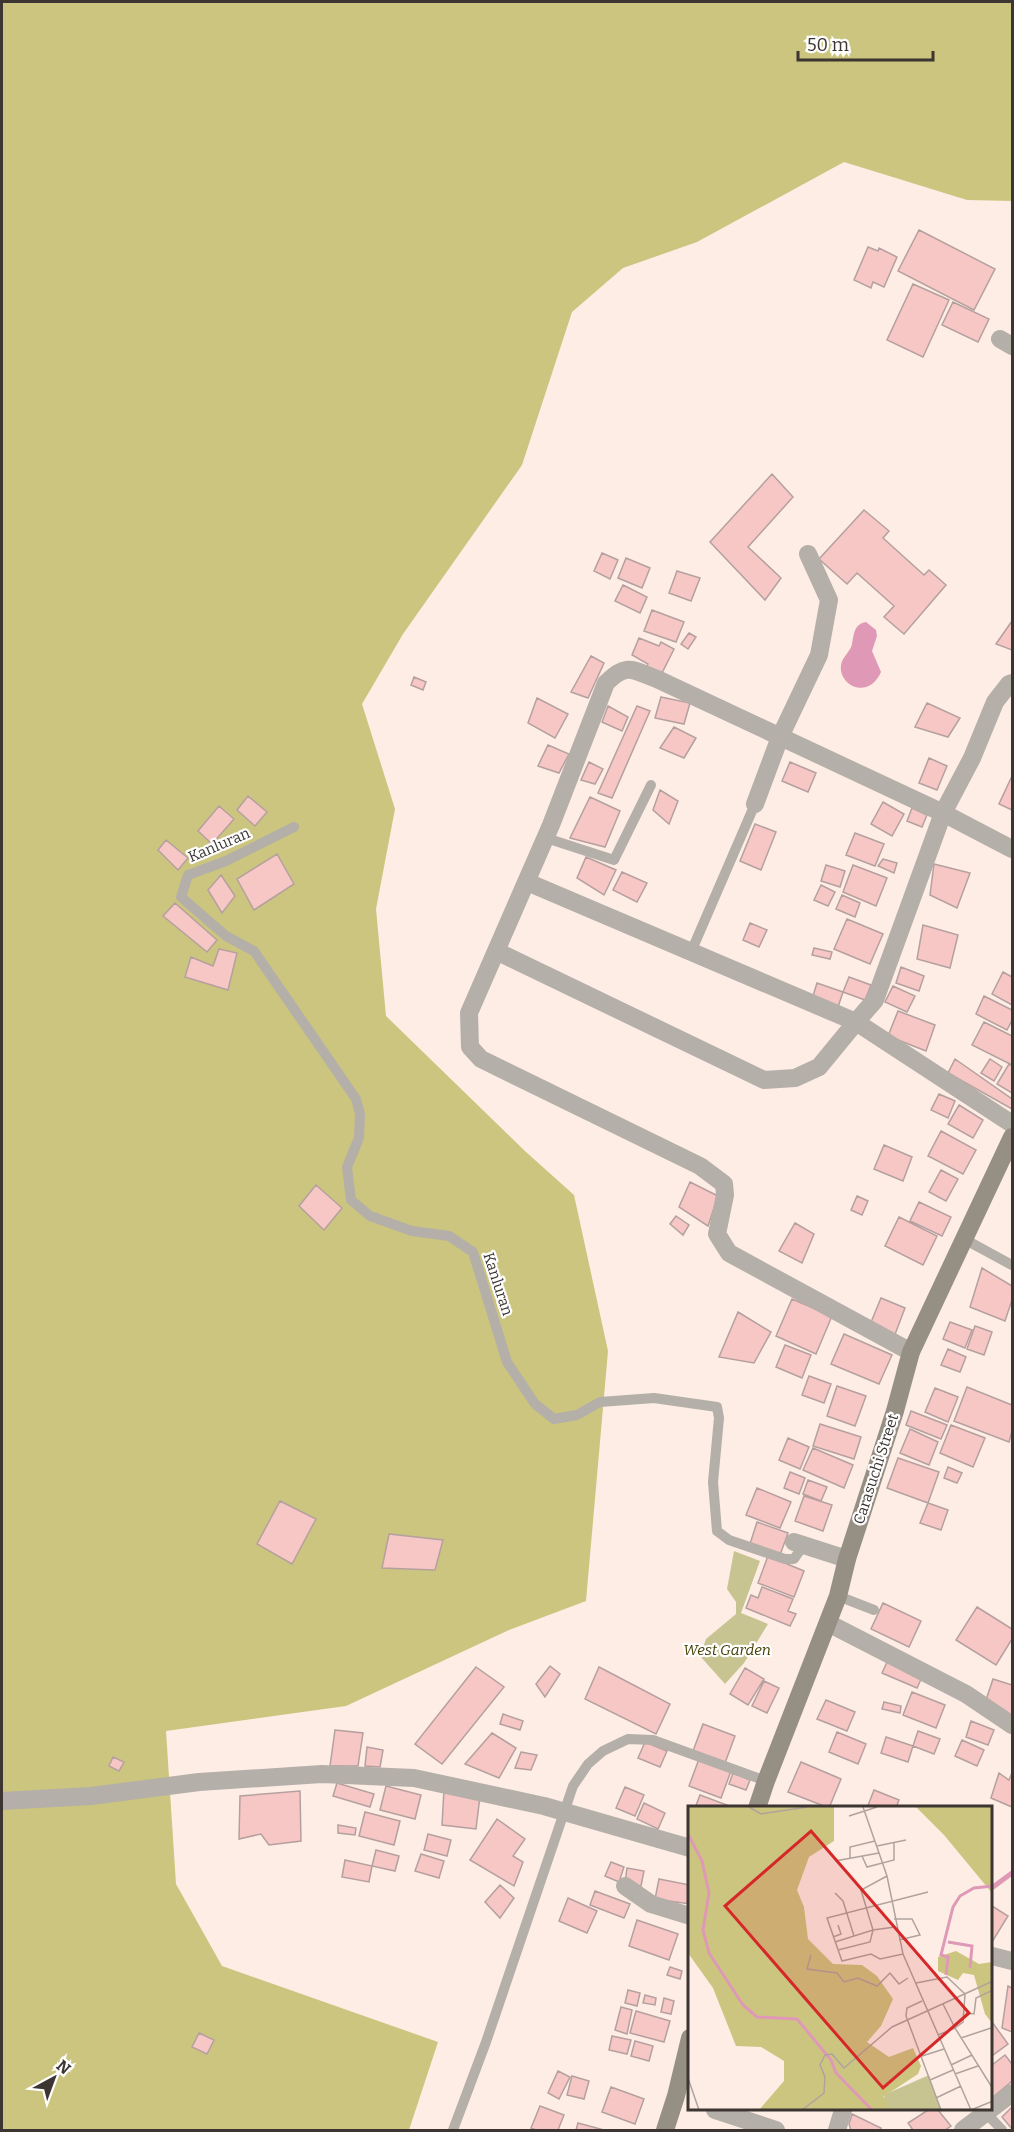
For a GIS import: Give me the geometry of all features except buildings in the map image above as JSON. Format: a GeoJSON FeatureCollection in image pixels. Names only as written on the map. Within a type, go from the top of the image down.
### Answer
{"type":"FeatureCollection","features":[{"type":"Feature","properties":{"kind":"street"},"geometry":{"type":"LineString","coordinates":[[755,804],[780,736],[819,655],[829,600],[808,554]]}},
{"type":"Feature","properties":{"kind":"street"},"geometry":{"type":"LineString","coordinates":[[911,1352],[729,1253],[717,1234],[725,1195],[724,1184],[700,1166],[481,1059],[470,1047],[470,1013],[546,838],[606,683],[618,672],[629,669],[657,679],[943,813],[1012,849]]}},
{"type":"Feature","properties":{"kind":"street"},"geometry":{"type":"LineString","coordinates":[[496,951],[764,1080],[795,1078],[819,1067],[875,1000],[943,813],[972,758],[995,702],[1012,683]]}},
{"type":"Feature","properties":{"kind":"street"},"geometry":{"type":"LineString","coordinates":[[527,882],[856,1022],[1012,1124]]}},
{"type":"Feature","properties":{"kind":"street","name":"Carasuchi Street"},"geometry":{"type":"LineString","coordinates":[[759,1806],[766,1781],[838,1596],[847,1559],[895,1411],[911,1352],[1012,1137]]}},
{"type":"Feature","properties":{"kind":"street"},"geometry":{"type":"LineString","coordinates":[[798,1544],[847,1559]]}},
{"type":"Feature","properties":{"kind":"street"},"geometry":{"type":"LineString","coordinates":[[828,1623],[966,1694],[1012,1725]]}},
{"type":"Feature","properties":{"kind":"street"},"geometry":{"type":"LineString","coordinates":[[2,1801],[91,1796],[199,1782],[322,1774],[414,1778],[564,1812],[688,1847]]}},
{"type":"Feature","properties":{"kind":"street"},"geometry":{"type":"LineString","coordinates":[[625,1886],[660,1909],[688,1916]]}},
{"type":"Feature","properties":{"kind":"street"},"geometry":{"type":"LineString","coordinates":[[993,1956],[1012,1961]]}},
{"type":"Feature","properties":{"kind":"street"},"geometry":{"type":"LineString","coordinates":[[665,2130],[683,2098],[688,2055]]}},
{"type":"Feature","properties":{"kind":"street"},"geometry":{"type":"LineString","coordinates":[[993,2109],[1012,2093]]}},
{"type":"Feature","properties":{"kind":"street"},"geometry":{"type":"LineString","coordinates":[[721,2111],[776,2130]]}},
{"type":"Feature","properties":{"kind":"street"},"geometry":{"type":"LineString","coordinates":[[837,2130],[842,2111]]}},
{"type":"Feature","properties":{"kind":"street"},"geometry":{"type":"LineString","coordinates":[[963,2130],[991,2111]]}},
{"type":"Feature","properties":{"kind":"lane"},"geometry":{"type":"LineString","coordinates":[[546,838],[614,860],[651,785]]}},
{"type":"Feature","properties":{"kind":"lane"},"geometry":{"type":"LineString","coordinates":[[691,951],[755,804]]}},
{"type":"Feature","properties":{"kind":"lane","name":"Kanluran"},"geometry":{"type":"LineString","coordinates":[[294,827],[226,861],[188,875],[181,897],[226,936],[254,951],[356,1099],[360,1114],[359,1138],[347,1167],[351,1200],[370,1216],[412,1231],[448,1236],[473,1252],[507,1362],[535,1404],[554,1419],[577,1415],[600,1402],[654,1398],[717,1407],[720,1418],[712,1482],[717,1531],[729,1540],[794,1560],[798,1544]]}},
{"type":"Feature","properties":{"kind":"lane"},"geometry":{"type":"LineString","coordinates":[[964,1239],[1012,1265]]}},
{"type":"Feature","properties":{"kind":"lane"},"geometry":{"type":"LineString","coordinates":[[838,1596],[874,1610]]}},
{"type":"Feature","properties":{"kind":"lane"},"geometry":{"type":"LineString","coordinates":[[453,2130],[486,2042],[573,1786],[588,1764],[603,1751],[628,1739],[653,1740],[766,1781]]}},
{"type":"Feature","properties":{"kind":"lane"},"geometry":{"type":"LineString","coordinates":[[987,2114],[1002,2130]]}},
{"type":"Feature","properties":{"kind":"green space","name":"West Garden"},"geometry":{"type":"Polygon","coordinates":[[[734,1551],[760,1561],[741,1613],[768,1624],[744,1663],[725,1684],[700,1656],[706,1639],[736,1614],[736,1602],[727,1589],[734,1551]]]}},
{"type":"Feature","properties":{"kind":"shaded area"},"geometry":{"type":"Polygon","coordinates":[[[2,2],[1012,2],[1012,201],[967,200],[844,162],[697,242],[623,268],[572,312],[522,465],[403,634],[362,704],[395,809],[376,909],[386,1016],[526,1152],[574,1195],[608,1351],[586,1601],[509,1630],[346,1706],[166,1731],[176,1884],[222,1966],[438,2042],[409,2130],[2,2130],[2,2]]]}},
{"type":"Feature","properties":{"kind":"shaded area"},"geometry":{"type":"Polygon","coordinates":[[[866,622],[876,630],[877,636],[872,651],[881,672],[875,681],[862,688],[849,684],[844,679],[841,665],[851,647],[857,627],[866,622]]]}},
{"type":"Feature","properties":{"kind":"waterway"},"geometry":{"type":"LineString","coordinates":[[993,1887],[1012,1873]]}}]}
